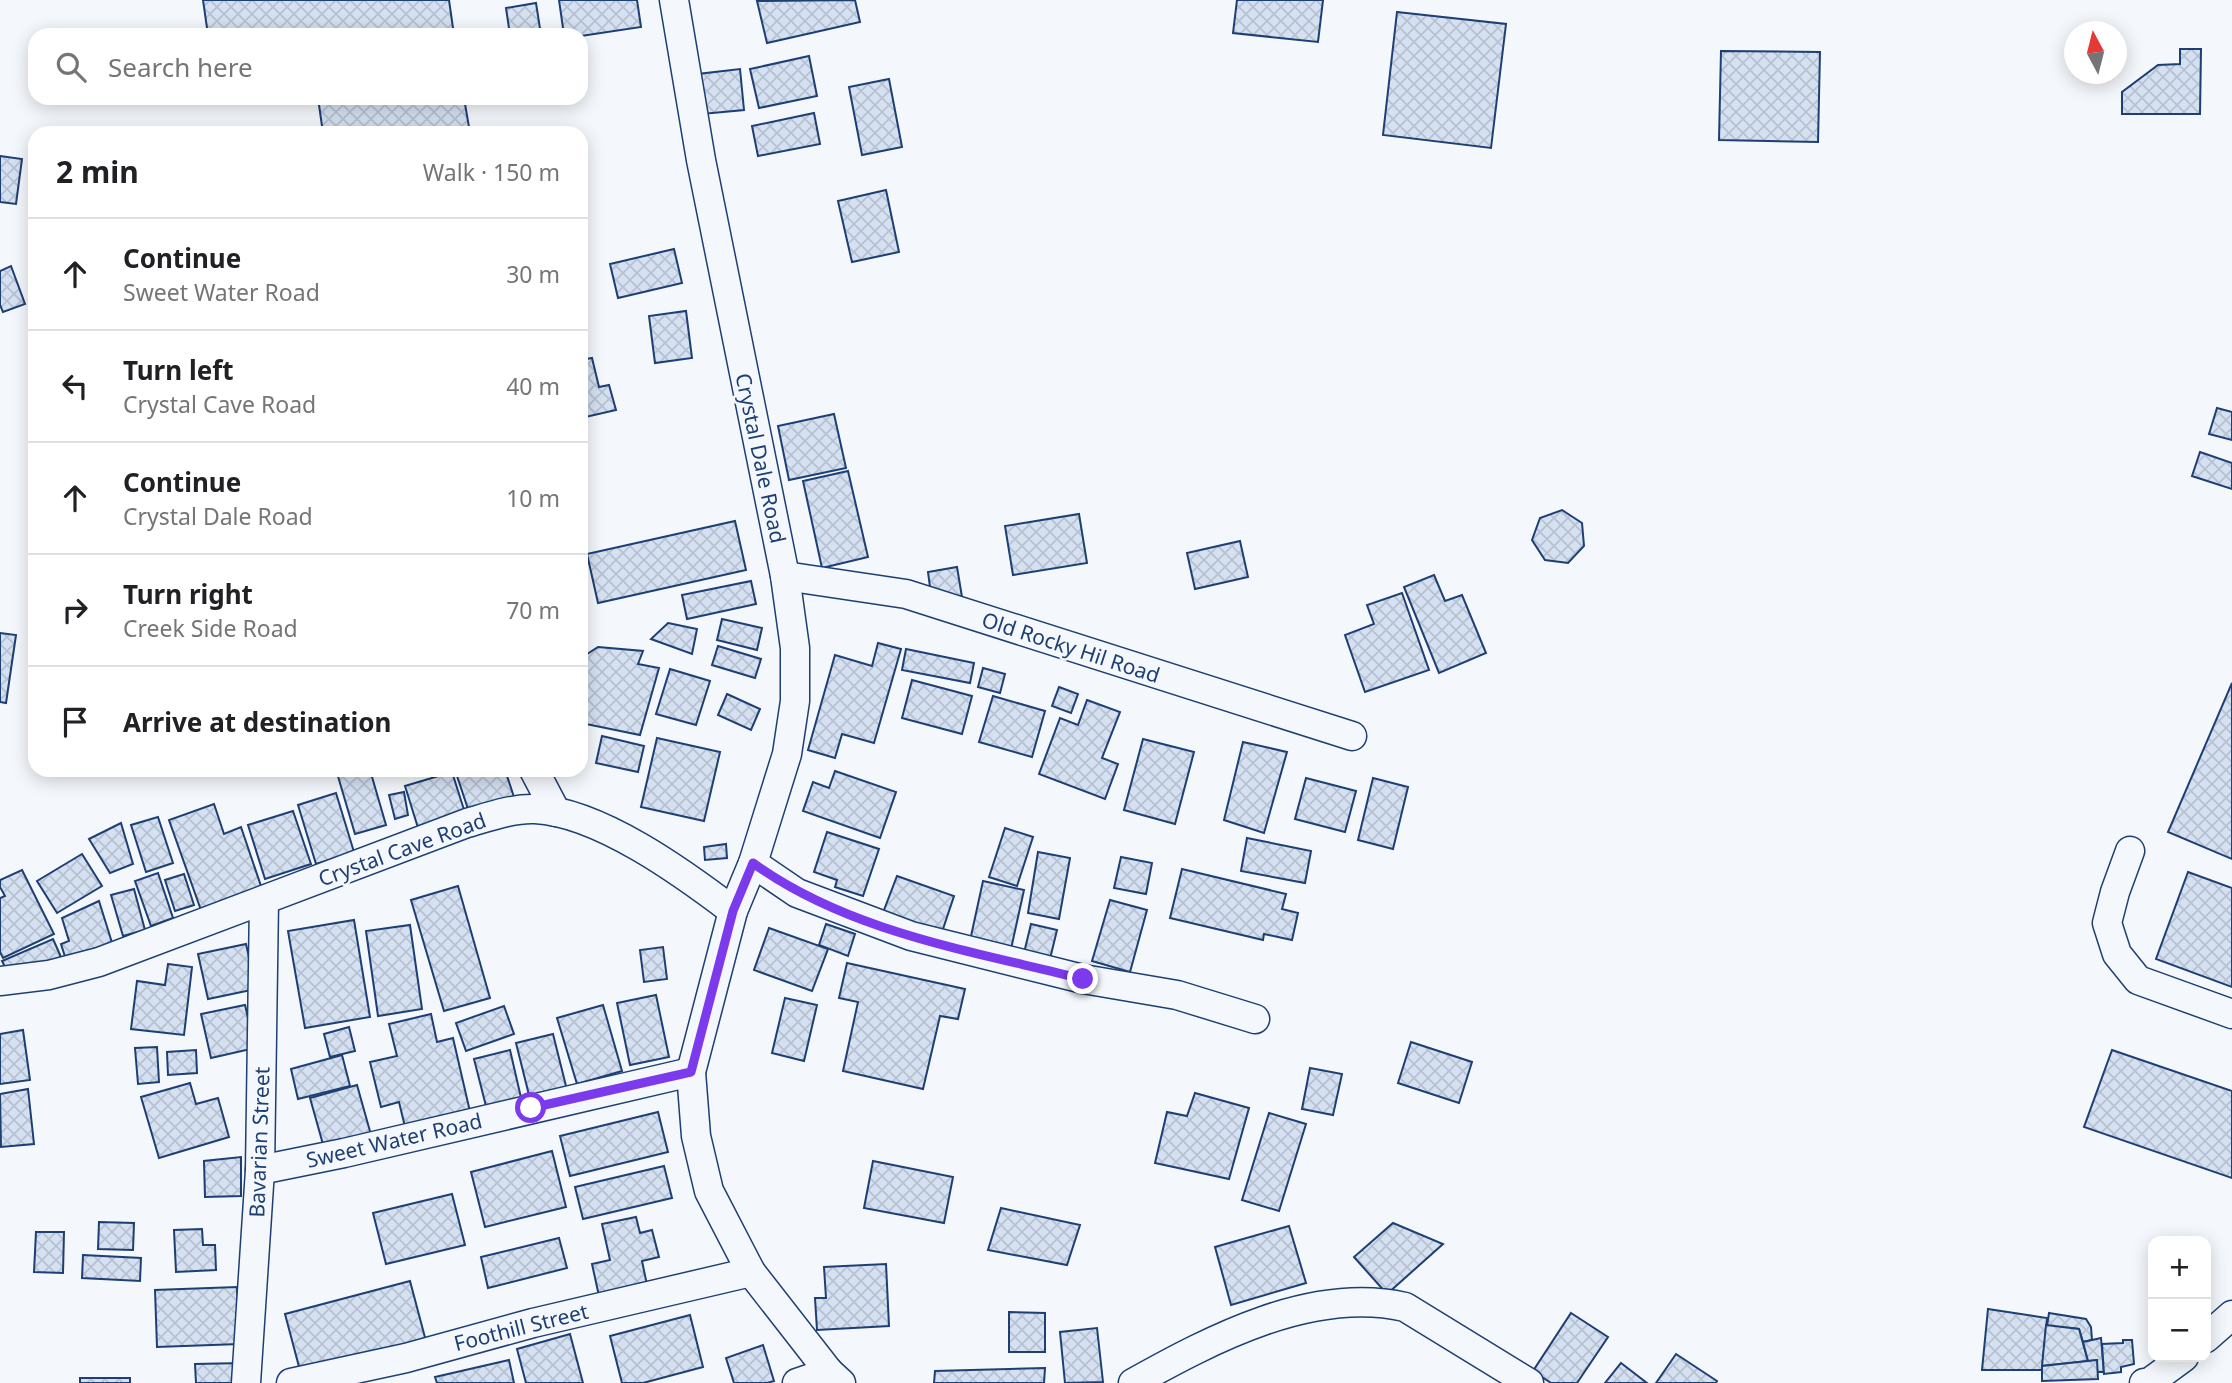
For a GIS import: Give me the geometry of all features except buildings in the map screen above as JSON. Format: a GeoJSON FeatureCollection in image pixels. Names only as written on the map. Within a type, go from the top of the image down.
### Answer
{"type":"FeatureCollection","features":[{"type":"Feature","properties":{"kind":"street","name":"Crystal Dale Road"},"geometry":{"type":"LineString","coordinates":[[674,0],[701,160],[785,576],[795,648],[795,701],[787,754],[753,863],[733,911]]}},
{"type":"Feature","properties":{"kind":"street","name":"Old Rocky Hil Road"},"geometry":{"type":"LineString","coordinates":[[785,576],[906,594],[1353,736]]}},
{"type":"Feature","properties":{"kind":"street"},"geometry":{"type":"LineString","coordinates":[[537,777],[555,813]]}},
{"type":"Feature","properties":{"kind":"street","name":"Crystal Cave Road"},"geometry":{"type":"LineString","coordinates":[[0,981],[49,975],[99,962],[467,823],[533,809],[587,822],[639,846],[695,881],[733,911]]}},
{"type":"Feature","properties":{"kind":"street"},"geometry":{"type":"LineString","coordinates":[[2130,851],[2107,923],[2117,954],[2138,980],[2232,1014]]}},
{"type":"Feature","properties":{"kind":"street"},"geometry":{"type":"LineString","coordinates":[[753,863],[797,892],[911,936],[1083,979],[1177,995],[1255,1019]]}},
{"type":"Feature","properties":{"kind":"street","name":"Bavarian Street"},"geometry":{"type":"LineString","coordinates":[[246,1383],[260,1170],[264,900]]}},
{"type":"Feature","properties":{"kind":"street"},"geometry":{"type":"LineString","coordinates":[[733,911],[691,1072],[696,1136],[709,1191],[751,1272],[835,1377],[797,1383]]}},
{"type":"Feature","properties":{"kind":"street","name":"Sweet Water Road"},"geometry":{"type":"LineString","coordinates":[[260,1170],[691,1072]]}},
{"type":"Feature","properties":{"kind":"street","name":"Foothill Street"},"geometry":{"type":"LineString","coordinates":[[291,1383],[406,1358],[533,1323],[751,1272]]}},
{"type":"Feature","properties":{"kind":"street"},"geometry":{"type":"LineString","coordinates":[[1133,1383],[1184,1354],[1264,1320],[1353,1301],[1384,1302],[1405,1307],[1529,1383]]}},
{"type":"Feature","properties":{"kind":"street"},"geometry":{"type":"LineString","coordinates":[[2211,1334],[2232,1315]]}},
{"type":"Feature","properties":{"kind":"street"},"geometry":{"type":"LineString","coordinates":[[2144,1383],[2150,1382],[2176,1362]]}},
{"type":"Feature","properties":{"kind":"route"},"geometry":{"type":"LineString","coordinates":[[531,1108],[691,1072],[733,911],[753,863],[797,892],[911,936],[1083,979]]}}]}
